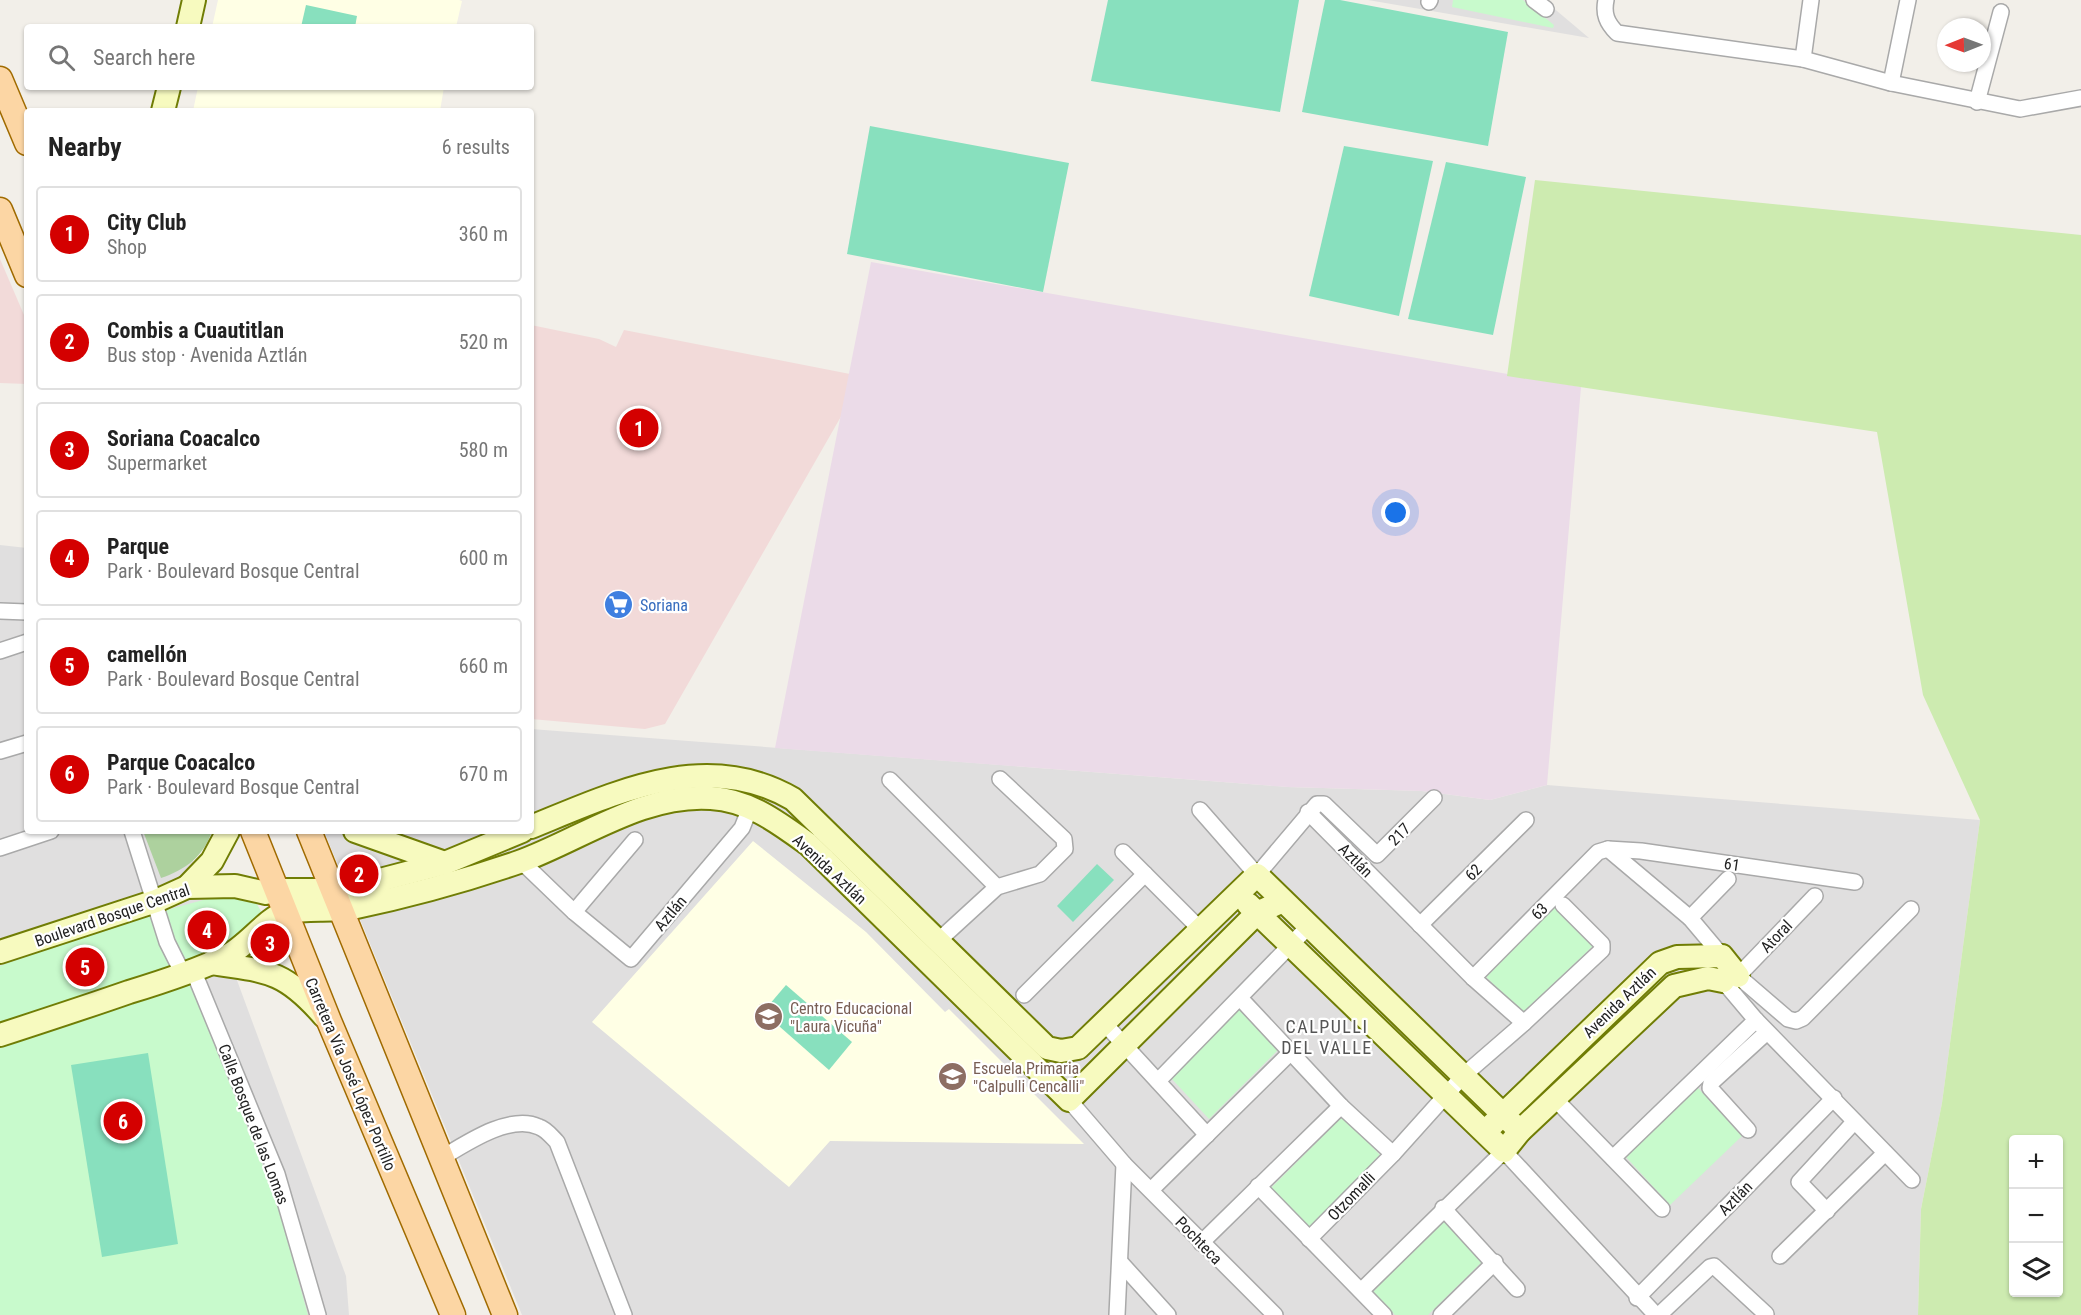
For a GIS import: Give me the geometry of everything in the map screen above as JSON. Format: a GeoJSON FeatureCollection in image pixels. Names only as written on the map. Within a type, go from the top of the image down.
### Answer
{"type":"FeatureCollection","features":[{"type":"Feature","properties":{"kind":"main road"},"geometry":{"type":"LineString","coordinates":[[0,79],[24,136]]}},
{"type":"Feature","properties":{"kind":"main road"},"geometry":{"type":"LineString","coordinates":[[0,210],[24,268]]}},
{"type":"Feature","properties":{"kind":"main road","name":"Carretera Vía José López Portillo"},"geometry":{"type":"LineString","coordinates":[[255,834],[276,890],[280,914],[329,1021],[453,1315]]}},
{"type":"Feature","properties":{"kind":"main road"},"geometry":{"type":"LineString","coordinates":[[310,834],[505,1315]]}},
{"type":"Feature","properties":{"kind":"street"},"geometry":{"type":"LineString","coordinates":[[189,24],[194,0]]}},
{"type":"Feature","properties":{"kind":"street"},"geometry":{"type":"LineString","coordinates":[[1606,0],[1604,9],[1607,23],[1617,33],[1803,59],[1891,84],[2020,109],[2081,98]]}},
{"type":"Feature","properties":{"kind":"street"},"geometry":{"type":"LineString","coordinates":[[1803,59],[1811,0]]}},
{"type":"Feature","properties":{"kind":"street"},"geometry":{"type":"LineString","coordinates":[[1891,84],[1908,0]]}},
{"type":"Feature","properties":{"kind":"street"},"geometry":{"type":"LineString","coordinates":[[1977,102],[2001,12]]}},
{"type":"Feature","properties":{"kind":"street"},"geometry":{"type":"LineString","coordinates":[[164,108],[168,90]]}},
{"type":"Feature","properties":{"kind":"street"},"geometry":{"type":"LineString","coordinates":[[175,108],[179,90]]}},
{"type":"Feature","properties":{"kind":"street"},"geometry":{"type":"LineString","coordinates":[[0,612],[24,612]]}},
{"type":"Feature","properties":{"kind":"street"},"geometry":{"type":"LineString","coordinates":[[0,651],[24,643]]}},
{"type":"Feature","properties":{"kind":"street"},"geometry":{"type":"LineString","coordinates":[[0,751],[24,744]]}},
{"type":"Feature","properties":{"kind":"street","name":"Avenida Aztlán"},"geometry":{"type":"LineString","coordinates":[[534,826],[631,787],[662,780],[710,777],[748,780],[771,786],[793,799],[1047,1048],[1061,1051],[1078,1048],[1105,1024],[1237,892],[1257,875]]}},
{"type":"Feature","properties":{"kind":"street"},"geometry":{"type":"LineString","coordinates":[[938,941],[997,887],[1040,874],[1065,849],[1066,844],[1000,779]]}},
{"type":"Feature","properties":{"kind":"street"},"geometry":{"type":"LineString","coordinates":[[890,780],[997,887]]}},
{"type":"Feature","properties":{"kind":"street","name":"Avenida Aztlán"},"geometry":{"type":"LineString","coordinates":[[280,914],[448,873],[521,861],[636,812],[667,802],[711,798],[750,808],[770,817],[808,844],[1010,1045],[1069,1100]]}},
{"type":"Feature","properties":{"kind":"street","name":"217"},"geometry":{"type":"LineString","coordinates":[[1308,812],[1317,804],[1324,804],[1377,855],[1434,798]]}},
{"type":"Feature","properties":{"kind":"street","name":"Aztlán"},"geometry":{"type":"LineString","coordinates":[[521,861],[574,912],[631,958],[742,828],[750,808]]}},
{"type":"Feature","properties":{"kind":"street"},"geometry":{"type":"LineString","coordinates":[[1200,810],[1257,875],[1520,1131]]}},
{"type":"Feature","properties":{"kind":"street"},"geometry":{"type":"LineString","coordinates":[[1257,875],[1308,812]]}},
{"type":"Feature","properties":{"kind":"street","name":"Aztlán"},"geometry":{"type":"LineString","coordinates":[[1308,812],[1473,978],[1524,1023]]}},
{"type":"Feature","properties":{"kind":"street","name":"62"},"geometry":{"type":"LineString","coordinates":[[1420,925],[1526,820]]}},
{"type":"Feature","properties":{"kind":"street"},"geometry":{"type":"LineString","coordinates":[[0,848],[42,834]]}},
{"type":"Feature","properties":{"kind":"street","name":"Calle Bosque de las Lomas"},"geometry":{"type":"LineString","coordinates":[[133,834],[156,901],[167,942],[196,969],[277,1174],[318,1315]]}},
{"type":"Feature","properties":{"kind":"street"},"geometry":{"type":"LineString","coordinates":[[187,886],[212,861],[226,834]]}},
{"type":"Feature","properties":{"kind":"street"},"geometry":{"type":"LineString","coordinates":[[362,834],[448,873]]}},
{"type":"Feature","properties":{"kind":"street","name":"Avenida Aztlán"},"geometry":{"type":"LineString","coordinates":[[448,873],[517,834]]}},
{"type":"Feature","properties":{"kind":"street"},"geometry":{"type":"LineString","coordinates":[[574,912],[635,840]]}},
{"type":"Feature","properties":{"kind":"street"},"geometry":{"type":"LineString","coordinates":[[1608,849],[1690,918],[1722,956],[1730,978],[1756,1020],[1912,1180]]}},
{"type":"Feature","properties":{"kind":"street","name":"61"},"geometry":{"type":"LineString","coordinates":[[1608,849],[1641,851],[1855,882]]}},
{"type":"Feature","properties":{"kind":"street","name":"63"},"geometry":{"type":"LineString","coordinates":[[1473,978],[1598,852],[1608,849]]}},
{"type":"Feature","properties":{"kind":"street"},"geometry":{"type":"LineString","coordinates":[[1123,852],[1200,929]]}},
{"type":"Feature","properties":{"kind":"street"},"geometry":{"type":"LineString","coordinates":[[1024,995],[1145,874]]}},
{"type":"Feature","properties":{"kind":"street"},"geometry":{"type":"LineString","coordinates":[[1690,918],[1728,879]]}},
{"type":"Feature","properties":{"kind":"street","name":"Boulevard Bosque Central"},"geometry":{"type":"LineString","coordinates":[[0,952],[156,901],[187,886],[235,886],[266,893],[276,890],[336,900]]}},
{"type":"Feature","properties":{"kind":"street"},"geometry":{"type":"LineString","coordinates":[[1237,892],[1504,1151],[1637,1298],[1657,1315],[1710,1267],[1714,1266],[1766,1314]]}},
{"type":"Feature","properties":{"kind":"street","name":"Atoral"},"geometry":{"type":"LineString","coordinates":[[1730,978],[1815,896]]}},
{"type":"Feature","properties":{"kind":"street"},"geometry":{"type":"LineString","coordinates":[[1069,1100],[1257,913],[1283,901]]}},
{"type":"Feature","properties":{"kind":"street"},"geometry":{"type":"LineString","coordinates":[[1464,1075],[1524,1023],[1603,947],[1563,905]]}},
{"type":"Feature","properties":{"kind":"street"},"geometry":{"type":"LineString","coordinates":[[1730,978],[1788,1018],[1796,1021],[1803,1018],[1911,909]]}},
{"type":"Feature","properties":{"kind":"street"},"geometry":{"type":"LineString","coordinates":[[2,1033],[196,969],[229,955],[255,937],[280,914]]}},
{"type":"Feature","properties":{"kind":"street"},"geometry":{"type":"LineString","coordinates":[[1158,1081],[1293,946],[1309,927]]}},
{"type":"Feature","properties":{"kind":"street","name":"Avenida Aztlán"},"geometry":{"type":"LineString","coordinates":[[1484,1132],[1659,963],[1677,957],[1722,956]]}},
{"type":"Feature","properties":{"kind":"street"},"geometry":{"type":"LineString","coordinates":[[196,969],[263,970],[301,990],[329,1021]]}},
{"type":"Feature","properties":{"kind":"street","name":"Avenida Aztlán"},"geometry":{"type":"LineString","coordinates":[[1504,1151],[1520,1131],[1554,1098],[1674,986],[1708,978],[1730,978]]}},
{"type":"Feature","properties":{"kind":"street"},"geometry":{"type":"LineString","coordinates":[[1240,998],[1341,1106],[1393,1154]]}},
{"type":"Feature","properties":{"kind":"street"},"geometry":{"type":"LineString","coordinates":[[1613,1158],[1756,1020]]}},
{"type":"Feature","properties":{"kind":"street"},"geometry":{"type":"LineString","coordinates":[[1105,1024],[1207,1134]]}},
{"type":"Feature","properties":{"kind":"street"},"geometry":{"type":"LineString","coordinates":[[1010,1045],[1027,1029]]}},
{"type":"Feature","properties":{"kind":"street"},"geometry":{"type":"LineString","coordinates":[[1748,1130],[1710,1088],[1712,1083],[1767,1032]]}},
{"type":"Feature","properties":{"kind":"street"},"geometry":{"type":"LineString","coordinates":[[1151,1190],[1291,1052]]}},
{"type":"Feature","properties":{"kind":"street","name":"Otzomalli"},"geometry":{"type":"LineString","coordinates":[[1310,1239],[1393,1154],[1464,1075]]}},
{"type":"Feature","properties":{"kind":"street"},"geometry":{"type":"LineString","coordinates":[[1554,1098],[1662,1209]]}},
{"type":"Feature","properties":{"kind":"street","name":"Aztlán"},"geometry":{"type":"LineString","coordinates":[[1637,1298],[1834,1098]]}},
{"type":"Feature","properties":{"kind":"street","name":"Pochteca"},"geometry":{"type":"LineString","coordinates":[[1069,1100],[1124,1164],[1275,1315]]}},
{"type":"Feature","properties":{"kind":"street"},"geometry":{"type":"LineString","coordinates":[[1202,1243],[1341,1106]]}},
{"type":"Feature","properties":{"kind":"street"},"geometry":{"type":"LineString","coordinates":[[1827,1211],[1799,1182],[1854,1122]]}},
{"type":"Feature","properties":{"kind":"street"},"geometry":{"type":"LineString","coordinates":[[440,1159],[481,1135],[520,1123],[540,1127],[557,1142],[624,1315]]}},
{"type":"Feature","properties":{"kind":"street"},"geometry":{"type":"LineString","coordinates":[[1362,1290],[1443,1208],[1504,1151]]}},
{"type":"Feature","properties":{"kind":"street"},"geometry":{"type":"LineString","coordinates":[[1780,1256],[1885,1153]]}},
{"type":"Feature","properties":{"kind":"street"},"geometry":{"type":"LineString","coordinates":[[1117,1315],[1124,1164]]}},
{"type":"Feature","properties":{"kind":"street"},"geometry":{"type":"LineString","coordinates":[[1258,1186],[1384,1315]]}},
{"type":"Feature","properties":{"kind":"street"},"geometry":{"type":"LineString","coordinates":[[1443,1208],[1517,1288]]}},
{"type":"Feature","properties":{"kind":"street"},"geometry":{"type":"LineString","coordinates":[[1442,1315],[1495,1262]]}},
{"type":"Feature","properties":{"kind":"street"},"geometry":{"type":"LineString","coordinates":[[1121,1263],[1168,1315]]}},
{"type":"Feature","properties":{"kind":"shaded area"},"geometry":{"type":"Polygon","coordinates":[[[218,0],[462,1],[457,24],[213,24],[218,0]]]}},
{"type":"Feature","properties":{"kind":"shaded area"},"geometry":{"type":"Polygon","coordinates":[[[1368,0],[1544,0],[1589,38],[1368,0]]]}},
{"type":"Feature","properties":{"kind":"shaded area"},"geometry":{"type":"Polygon","coordinates":[[[197,90],[444,90],[440,108],[194,108],[197,90]]]}},
{"type":"Feature","properties":{"kind":"shaded area"},"geometry":{"type":"Polygon","coordinates":[[[0,259],[24,315],[24,384],[0,383],[0,259]]]}},
{"type":"Feature","properties":{"kind":"shaded area"},"geometry":{"type":"Polygon","coordinates":[[[871,262],[1581,387],[1547,785],[1490,800],[1422,791],[1288,787],[775,748],[871,262]]]}},
{"type":"Feature","properties":{"kind":"shaded area"},"geometry":{"type":"Polygon","coordinates":[[[534,326],[599,339],[616,347],[624,330],[850,374],[843,413],[665,724],[645,729],[534,719],[534,326]]]}},
{"type":"Feature","properties":{"kind":"shaded area"},"geometry":{"type":"Polygon","coordinates":[[[0,545],[24,548],[24,834],[183,834],[346,1276],[349,1315],[0,1315],[0,545]]]}},
{"type":"Feature","properties":{"kind":"shaded area","name":"CALPULLI DEL VALLE"},"geometry":{"type":"Polygon","coordinates":[[[534,729],[1288,787],[1422,791],[1490,800],[1547,785],[1980,820],[1942,1103],[1921,1209],[1918,1315],[522,1315],[325,834],[534,834],[534,729]]]}},
{"type":"Feature","properties":{"kind":"shaded area","name":"Centro Educacional \"Laura Vicuña\""},"geometry":{"type":"Polygon","coordinates":[[[753,841],[866,932],[945,1012],[949,1009],[1084,1144],[830,1141],[789,1187],[592,1022],[753,841]]]}},
{"type":"Feature","properties":{"kind":"green space"},"geometry":{"type":"Polygon","coordinates":[[[1108,0],[1299,0],[1280,112],[1091,81],[1108,0]]]}},
{"type":"Feature","properties":{"kind":"green space"},"geometry":{"type":"Polygon","coordinates":[[[1325,0],[1340,0],[1508,32],[1488,146],[1302,112],[1325,0]]]}},
{"type":"Feature","properties":{"kind":"green space"},"geometry":{"type":"Polygon","coordinates":[[[1453,0],[1523,0],[1554,25],[1553,28],[1452,7],[1453,0]]]}},
{"type":"Feature","properties":{"kind":"green space"},"geometry":{"type":"Polygon","coordinates":[[[306,5],[357,16],[356,24],[302,24],[306,5]]]}},
{"type":"Feature","properties":{"kind":"green space"},"geometry":{"type":"Polygon","coordinates":[[[870,126],[1069,163],[1043,292],[847,254],[870,126]]]}},
{"type":"Feature","properties":{"kind":"green space"},"geometry":{"type":"Polygon","coordinates":[[[1344,146],[1433,161],[1399,316],[1309,296],[1344,146]]]}},
{"type":"Feature","properties":{"kind":"green space"},"geometry":{"type":"Polygon","coordinates":[[[1446,162],[1526,177],[1493,335],[1408,319],[1446,162]]]}},
{"type":"Feature","properties":{"kind":"green space"},"geometry":{"type":"Polygon","coordinates":[[[1535,180],[2081,235],[2081,1315],[1918,1315],[1921,1209],[1942,1103],[1980,820],[1923,695],[1877,432],[1507,376],[1535,180]]]}},
{"type":"Feature","properties":{"kind":"green space"},"geometry":{"type":"Polygon","coordinates":[[[144,834],[211,834],[199,855],[178,871],[161,878],[144,834]]]}},
{"type":"Feature","properties":{"kind":"green space"},"geometry":{"type":"Polygon","coordinates":[[[1097,864],[1114,880],[1073,922],[1057,906],[1097,864]]]}},
{"type":"Feature","properties":{"kind":"green space"},"geometry":{"type":"Polygon","coordinates":[[[214,897],[255,901],[261,911],[259,917],[217,949],[182,961],[163,911],[214,897]]]}},
{"type":"Feature","properties":{"kind":"green space"},"geometry":{"type":"Polygon","coordinates":[[[1554,906],[1594,945],[1523,1013],[1486,977],[1554,906]]]}},
{"type":"Feature","properties":{"kind":"green space"},"geometry":{"type":"Polygon","coordinates":[[[152,909],[171,969],[10,1023],[0,1021],[0,966],[152,909]]]}},
{"type":"Feature","properties":{"kind":"green space"},"geometry":{"type":"Polygon","coordinates":[[[184,984],[190,984],[275,1196],[308,1315],[0,1315],[0,1046],[184,984]]]}},
{"type":"Feature","properties":{"kind":"green space"},"geometry":{"type":"Polygon","coordinates":[[[786,985],[852,1042],[829,1070],[763,1012],[786,985]]]}},
{"type":"Feature","properties":{"kind":"green space"},"geometry":{"type":"Polygon","coordinates":[[[1239,1009],[1278,1050],[1209,1119],[1171,1078],[1239,1009]]]}},
{"type":"Feature","properties":{"kind":"green space"},"geometry":{"type":"Polygon","coordinates":[[[148,1053],[178,1244],[102,1257],[71,1065],[148,1053]]]}},
{"type":"Feature","properties":{"kind":"green space"},"geometry":{"type":"Polygon","coordinates":[[[1698,1088],[1742,1136],[1670,1205],[1625,1156],[1698,1088]]]}},
{"type":"Feature","properties":{"kind":"green space"},"geometry":{"type":"Polygon","coordinates":[[[1343,1116],[1380,1155],[1311,1228],[1271,1188],[1343,1116]]]}},
{"type":"Feature","properties":{"kind":"green space"},"geometry":{"type":"Polygon","coordinates":[[[1444,1216],[1483,1261],[1428,1315],[1395,1315],[1373,1292],[1444,1216]]]}},
{"type":"Feature","properties":{"kind":"place","name":"City Club"},"geometry":{"type":"Point","coordinates":[639,428]}},
{"type":"Feature","properties":{"kind":"place","name":"Soriana"},"geometry":{"type":"Point","coordinates":[619,605]}},
{"type":"Feature","properties":{"kind":"place","name":"Combis a Cuautitlan"},"geometry":{"type":"Point","coordinates":[359,874]}},
{"type":"Feature","properties":{"kind":"place","name":"Parque"},"geometry":{"type":"Point","coordinates":[207,930]}},
{"type":"Feature","properties":{"kind":"place","name":"Soriana Coacalco"},"geometry":{"type":"Point","coordinates":[270,943]}},
{"type":"Feature","properties":{"kind":"place","name":"camellón"},"geometry":{"type":"Point","coordinates":[85,967]}},
{"type":"Feature","properties":{"kind":"place","name":"Centro Educacional \"Laura Vicuña\""},"geometry":{"type":"Point","coordinates":[769,1017]}},
{"type":"Feature","properties":{"kind":"place","name":"Escuela Primaria \"Calpulli Cencalli\""},"geometry":{"type":"Point","coordinates":[952,1077]}},
{"type":"Feature","properties":{"kind":"place","name":"Parque Coacalco"},"geometry":{"type":"Point","coordinates":[123,1121]}},
{"type":"Feature","properties":{"kind":"district","name":"CALPULLI DEL VALLE"},"geometry":{"type":"Point","coordinates":[1327,1037]}}]}
